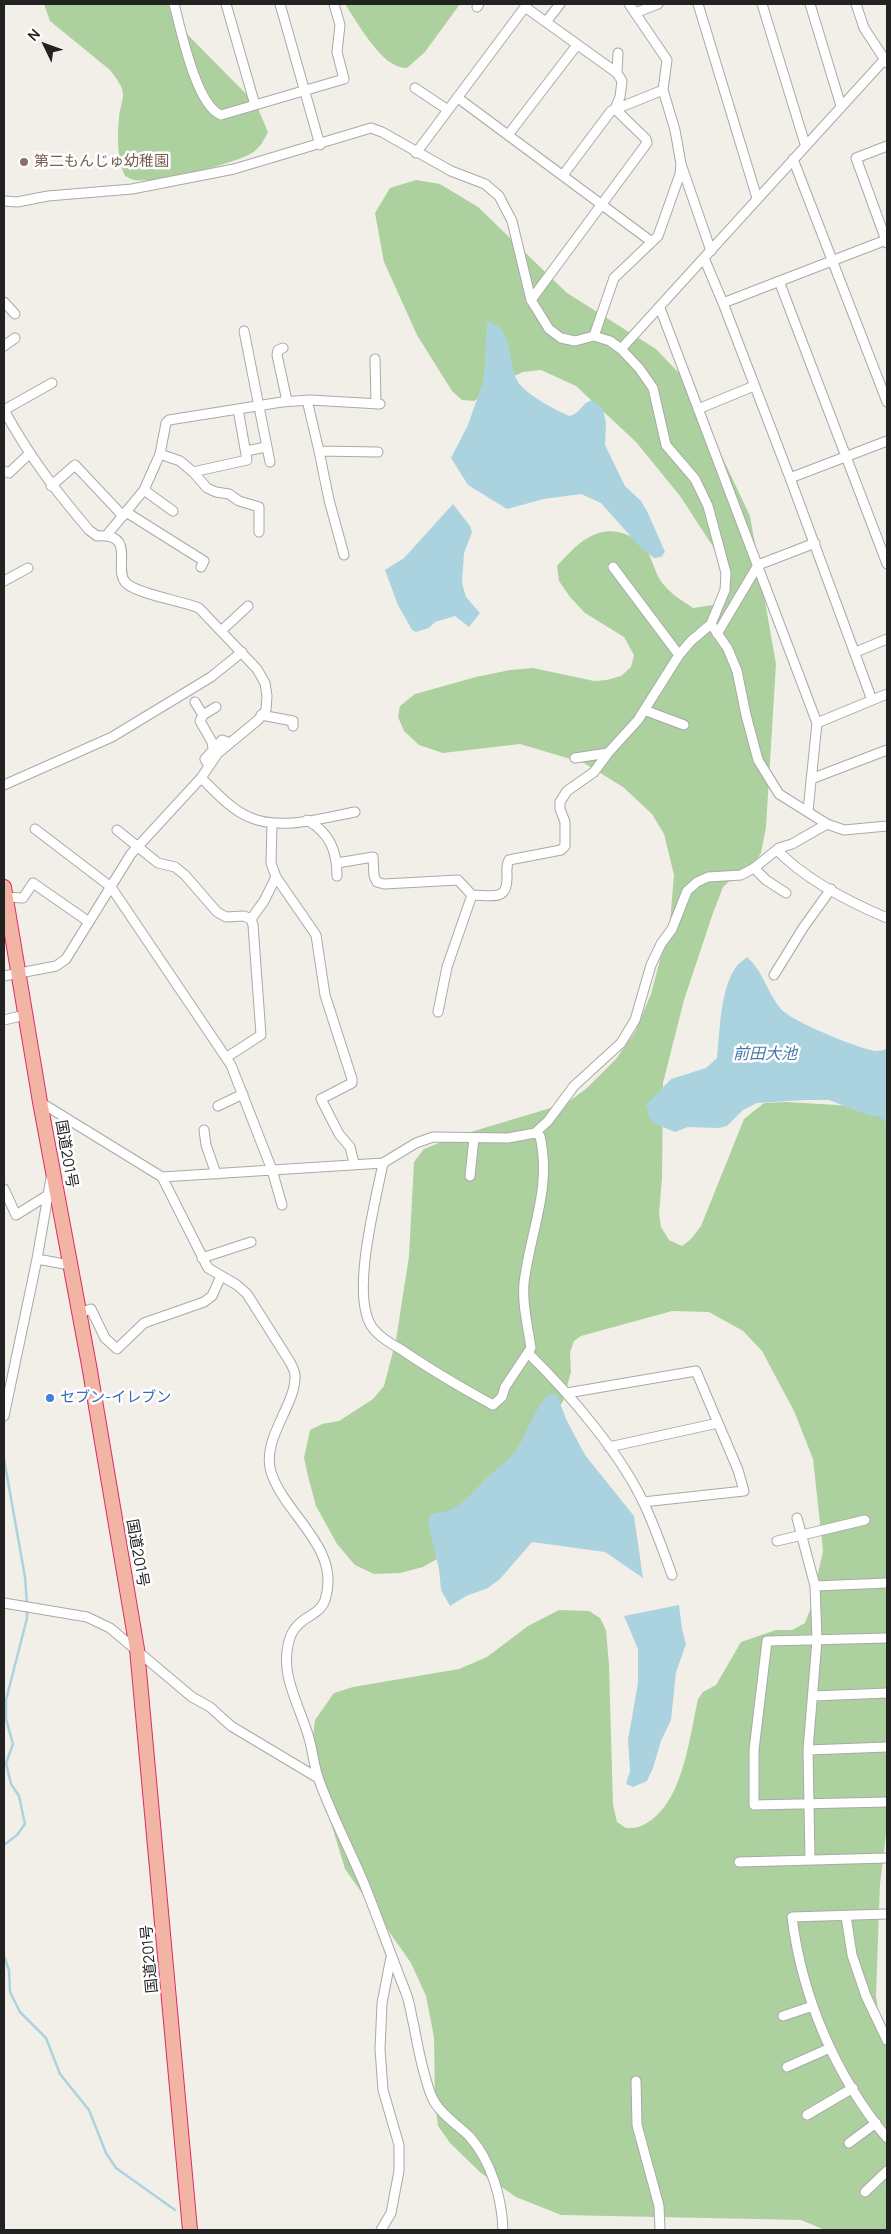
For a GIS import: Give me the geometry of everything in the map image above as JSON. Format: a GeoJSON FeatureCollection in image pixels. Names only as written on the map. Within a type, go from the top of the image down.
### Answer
{"type":"FeatureCollection","features":[{"type":"Feature","properties":{"kind":"highway","name":"国道201号"},"geometry":{"type":"LineString","coordinates":[[5,892],[40,1102],[79,1312],[137,1649],[190,2230]]}},
{"type":"Feature","properties":{"kind":"street"},"geometry":{"type":"LineString","coordinates":[[174,4],[199,90],[216,113],[221,115],[344,79],[337,52],[340,25],[334,4]]}},
{"type":"Feature","properties":{"kind":"street"},"geometry":{"type":"LineString","coordinates":[[226,4],[255,105]]}},
{"type":"Feature","properties":{"kind":"street"},"geometry":{"type":"LineString","coordinates":[[280,4],[320,145]]}},
{"type":"Feature","properties":{"kind":"street"},"geometry":{"type":"LineString","coordinates":[[546,22],[560,4]]}},
{"type":"Feature","properties":{"kind":"street"},"geometry":{"type":"LineString","coordinates":[[629,4],[667,60],[663,90],[675,130],[682,164],[711,251]]}},
{"type":"Feature","properties":{"kind":"street"},"geometry":{"type":"LineString","coordinates":[[635,13],[658,4]]}},
{"type":"Feature","properties":{"kind":"street"},"geometry":{"type":"LineString","coordinates":[[698,4],[757,198]]}},
{"type":"Feature","properties":{"kind":"street"},"geometry":{"type":"LineString","coordinates":[[762,4],[806,144]]}},
{"type":"Feature","properties":{"kind":"street"},"geometry":{"type":"LineString","coordinates":[[810,4],[841,106]]}},
{"type":"Feature","properties":{"kind":"street"},"geometry":{"type":"LineString","coordinates":[[620,349],[660,308],[841,106],[886,62],[864,28],[856,4]]}},
{"type":"Feature","properties":{"kind":"street"},"geometry":{"type":"LineString","coordinates":[[416,153],[525,7],[617,73],[622,82],[620,98],[615,109]]}},
{"type":"Feature","properties":{"kind":"street"},"geometry":{"type":"LineString","coordinates":[[508,135],[577,45]]}},
{"type":"Feature","properties":{"kind":"street"},"geometry":{"type":"LineString","coordinates":[[617,73],[618,53]]}},
{"type":"Feature","properties":{"kind":"street"},"geometry":{"type":"LineString","coordinates":[[415,88],[448,110]]}},
{"type":"Feature","properties":{"kind":"street"},"geometry":{"type":"LineString","coordinates":[[563,175],[611,111],[663,90]]}},
{"type":"Feature","properties":{"kind":"street"},"geometry":{"type":"LineString","coordinates":[[458,98],[652,242]]}},
{"type":"Feature","properties":{"kind":"street"},"geometry":{"type":"LineString","coordinates":[[531,300],[647,143],[646,138],[615,109]]}},
{"type":"Feature","properties":{"kind":"street"},"geometry":{"type":"LineString","coordinates":[[4,201],[17,202],[48,196],[132,189],[234,170],[371,128],[382,132],[416,153],[451,171],[485,184],[499,196],[512,221],[531,300],[548,329],[561,338],[575,341],[594,336],[610,342],[639,368],[653,388],[666,445],[695,479],[708,506],[726,573],[725,590],[711,624],[691,640],[679,655],[638,720],[608,753],[594,772],[567,791],[560,802],[560,809],[565,822],[565,846],[561,850],[509,860],[506,865],[507,887],[505,892],[500,894],[472,895],[458,880],[384,884],[377,882],[374,876],[373,857],[337,863]]}},
{"type":"Feature","properties":{"kind":"street"},"geometry":{"type":"LineString","coordinates":[[723,303],[886,242],[856,158],[887,146]]}},
{"type":"Feature","properties":{"kind":"street"},"geometry":{"type":"LineString","coordinates":[[793,159],[834,260],[887,402]]}},
{"type":"Feature","properties":{"kind":"street"},"geometry":{"type":"LineString","coordinates":[[594,336],[614,278],[658,236],[682,164]]}},
{"type":"Feature","properties":{"kind":"street"},"geometry":{"type":"LineString","coordinates":[[704,258],[815,542],[872,700]]}},
{"type":"Feature","properties":{"kind":"street"},"geometry":{"type":"LineString","coordinates":[[779,281],[887,564]]}},
{"type":"Feature","properties":{"kind":"street"},"geometry":{"type":"LineString","coordinates":[[4,302],[15,314]]}},
{"type":"Feature","properties":{"kind":"street"},"geometry":{"type":"LineString","coordinates":[[660,308],[817,723],[808,811]]}},
{"type":"Feature","properties":{"kind":"street"},"geometry":{"type":"LineString","coordinates":[[244,331],[270,462]]}},
{"type":"Feature","properties":{"kind":"street"},"geometry":{"type":"LineString","coordinates":[[4,346],[15,338]]}},
{"type":"Feature","properties":{"kind":"street"},"geometry":{"type":"LineString","coordinates":[[283,348],[278,350],[277,355],[287,401]]}},
{"type":"Feature","properties":{"kind":"street"},"geometry":{"type":"LineString","coordinates":[[106,536],[144,490],[160,454],[166,423],[169,420],[287,401],[307,400],[378,404],[375,359]]}},
{"type":"Feature","properties":{"kind":"street"},"geometry":{"type":"LineString","coordinates":[[4,976],[56,966],[66,959],[138,847],[201,778],[218,753],[261,716],[266,710],[268,696],[265,683],[256,669],[199,608],[187,603],[159,597],[127,584],[122,577],[122,548],[117,542],[106,536],[96,536],[89,530],[28,454],[4,410],[52,383]]}},
{"type":"Feature","properties":{"kind":"street"},"geometry":{"type":"LineString","coordinates":[[698,409],[754,386]]}},
{"type":"Feature","properties":{"kind":"street"},"geometry":{"type":"LineString","coordinates":[[307,400],[329,500],[344,555]]}},
{"type":"Feature","properties":{"kind":"street"},"geometry":{"type":"LineString","coordinates":[[193,472],[247,460],[238,409]]}},
{"type":"Feature","properties":{"kind":"street"},"geometry":{"type":"LineString","coordinates":[[790,478],[887,441]]}},
{"type":"Feature","properties":{"kind":"street"},"geometry":{"type":"LineString","coordinates":[[246,452],[266,447]]}},
{"type":"Feature","properties":{"kind":"street"},"geometry":{"type":"LineString","coordinates":[[319,451],[378,452]]}},
{"type":"Feature","properties":{"kind":"street"},"geometry":{"type":"LineString","coordinates":[[4,472],[10,473],[28,454]]}},
{"type":"Feature","properties":{"kind":"street"},"geometry":{"type":"LineString","coordinates":[[160,454],[180,460],[208,488],[216,492],[229,494],[239,501],[259,507],[259,532]]}},
{"type":"Feature","properties":{"kind":"street"},"geometry":{"type":"LineString","coordinates":[[52,486],[75,465],[125,514],[205,561]]}},
{"type":"Feature","properties":{"kind":"street"},"geometry":{"type":"LineString","coordinates":[[144,490],[173,511]]}},
{"type":"Feature","properties":{"kind":"street"},"geometry":{"type":"LineString","coordinates":[[717,634],[758,566],[815,542]]}},
{"type":"Feature","properties":{"kind":"street"},"geometry":{"type":"LineString","coordinates":[[613,567],[679,655]]}},
{"type":"Feature","properties":{"kind":"street"},"geometry":{"type":"LineString","coordinates":[[4,581],[28,568]]}},
{"type":"Feature","properties":{"kind":"street"},"geometry":{"type":"LineString","coordinates":[[221,631],[248,606]]}},
{"type":"Feature","properties":{"kind":"street"},"geometry":{"type":"LineString","coordinates":[[711,624],[728,649],[737,671],[746,716],[758,760],[779,794],[827,824],[844,830],[887,826]]}},
{"type":"Feature","properties":{"kind":"street"},"geometry":{"type":"LineString","coordinates":[[856,652],[887,639]]}},
{"type":"Feature","properties":{"kind":"street"},"geometry":{"type":"LineString","coordinates":[[4,785],[112,737],[211,677],[242,652]]}},
{"type":"Feature","properties":{"kind":"street"},"geometry":{"type":"LineString","coordinates":[[817,723],[887,694]]}},
{"type":"Feature","properties":{"kind":"street"},"geometry":{"type":"LineString","coordinates":[[194,702],[202,715]]}},
{"type":"Feature","properties":{"kind":"street"},"geometry":{"type":"LineString","coordinates":[[213,748],[212,742],[200,721],[202,715],[216,707]]}},
{"type":"Feature","properties":{"kind":"street"},"geometry":{"type":"LineString","coordinates":[[644,710],[684,725]]}},
{"type":"Feature","properties":{"kind":"street"},"geometry":{"type":"LineString","coordinates":[[261,716],[293,721],[293,726]]}},
{"type":"Feature","properties":{"kind":"street"},"geometry":{"type":"LineString","coordinates":[[209,766],[205,759],[213,748],[222,740],[230,743]]}},
{"type":"Feature","properties":{"kind":"street"},"geometry":{"type":"LineString","coordinates":[[811,779],[887,750]]}},
{"type":"Feature","properties":{"kind":"street"},"geometry":{"type":"LineString","coordinates":[[575,758],[608,753]]}},
{"type":"Feature","properties":{"kind":"street"},"geometry":{"type":"LineString","coordinates":[[201,778],[235,808],[249,817],[272,823],[307,820],[355,812]]}},
{"type":"Feature","properties":{"kind":"street"},"geometry":{"type":"LineString","coordinates":[[307,820],[319,827],[327,835],[337,863],[337,876]]}},
{"type":"Feature","properties":{"kind":"street"},"geometry":{"type":"LineString","coordinates":[[272,823],[271,863],[276,877],[316,935],[325,995],[352,1079],[352,1083],[348,1086],[321,1100],[339,1134],[350,1147],[354,1163]]}},
{"type":"Feature","properties":{"kind":"street"},"geometry":{"type":"LineString","coordinates":[[162,1177],[354,1163],[383,1163],[416,1143],[434,1137],[508,1138],[535,1133],[548,1122],[574,1086],[621,1043],[635,1020],[652,965],[661,944],[672,929],[687,891],[696,882],[708,877],[741,875],[754,868],[777,850],[827,824]]}},
{"type":"Feature","properties":{"kind":"street"},"geometry":{"type":"LineString","coordinates":[[35,829],[111,887],[227,1057],[272,1170],[282,1205]]}},
{"type":"Feature","properties":{"kind":"street"},"geometry":{"type":"LineString","coordinates":[[117,830],[158,863],[175,867],[186,875],[217,912],[226,917],[244,916],[251,919],[254,925],[262,1029],[258,1038],[227,1057]]}},
{"type":"Feature","properties":{"kind":"street"},"geometry":{"type":"LineString","coordinates":[[777,850],[787,860],[831,889],[887,918]]}},
{"type":"Feature","properties":{"kind":"street"},"geometry":{"type":"LineString","coordinates":[[754,868],[766,880],[786,893]]}},
{"type":"Feature","properties":{"kind":"street"},"geometry":{"type":"LineString","coordinates":[[251,919],[264,901],[276,877]]}},
{"type":"Feature","properties":{"kind":"street"},"geometry":{"type":"LineString","coordinates":[[5,892],[23,898],[32,883],[89,922]]}},
{"type":"Feature","properties":{"kind":"street"},"geometry":{"type":"LineString","coordinates":[[774,974],[803,928],[831,889]]}},
{"type":"Feature","properties":{"kind":"street"},"geometry":{"type":"LineString","coordinates":[[438,1012],[447,968],[472,895]]}},
{"type":"Feature","properties":{"kind":"street"},"geometry":{"type":"LineString","coordinates":[[4,1020],[25,1015]]}},
{"type":"Feature","properties":{"kind":"street"},"geometry":{"type":"LineString","coordinates":[[218,1106],[243,1094]]}},
{"type":"Feature","properties":{"kind":"street"},"geometry":{"type":"LineString","coordinates":[[40,1102],[162,1177],[208,1268],[237,1285],[247,1294],[290,1362],[295,1374],[293,1386],[270,1447],[271,1470],[281,1494],[316,1540],[323,1554],[328,1578],[325,1601],[319,1611],[298,1624],[293,1632],[286,1659],[288,1676],[310,1741],[318,1778],[364,1885],[407,1996],[423,2070],[432,2099],[442,2112],[480,2150],[489,2167],[503,2218],[503,2230]]}},
{"type":"Feature","properties":{"kind":"street"},"geometry":{"type":"LineString","coordinates":[[204,1130],[206,1145],[216,1174]]}},
{"type":"Feature","properties":{"kind":"street"},"geometry":{"type":"LineString","coordinates":[[383,1163],[367,1248],[364,1290],[364,1307],[372,1326],[383,1338],[414,1359],[493,1405],[502,1397],[505,1386],[529,1354],[531,1348],[525,1307],[524,1283],[545,1175],[540,1136],[535,1133]]}},
{"type":"Feature","properties":{"kind":"street"},"geometry":{"type":"LineString","coordinates":[[470,1176],[474,1138]]}},
{"type":"Feature","properties":{"kind":"street"},"geometry":{"type":"LineString","coordinates":[[4,1416],[37,1259],[52,1167]]}},
{"type":"Feature","properties":{"kind":"street"},"geometry":{"type":"LineString","coordinates":[[4,1189],[16,1215],[48,1195]]}},
{"type":"Feature","properties":{"kind":"street"},"geometry":{"type":"LineString","coordinates":[[202,1258],[251,1242]]}},
{"type":"Feature","properties":{"kind":"street"},"geometry":{"type":"LineString","coordinates":[[37,1259],[70,1265]]}},
{"type":"Feature","properties":{"kind":"street"},"geometry":{"type":"LineString","coordinates":[[79,1312],[91,1309],[105,1338],[117,1349],[144,1323],[204,1302],[212,1296],[221,1276]]}},
{"type":"Feature","properties":{"kind":"street"},"geometry":{"type":"LineString","coordinates":[[529,1354],[567,1393],[629,1476],[643,1502],[672,1575]]}},
{"type":"Feature","properties":{"kind":"street"},"geometry":{"type":"LineString","coordinates":[[567,1393],[696,1371],[738,1470],[744,1490],[643,1502]]}},
{"type":"Feature","properties":{"kind":"street"},"geometry":{"type":"LineString","coordinates":[[609,1447],[718,1423]]}},
{"type":"Feature","properties":{"kind":"street"},"geometry":{"type":"LineString","coordinates":[[797,1518],[815,1586],[817,1640],[808,1750],[810,1860]]}},
{"type":"Feature","properties":{"kind":"street"},"geometry":{"type":"LineString","coordinates":[[777,1541],[865,1520]]}},
{"type":"Feature","properties":{"kind":"street"},"geometry":{"type":"LineString","coordinates":[[815,1586],[887,1583]]}},
{"type":"Feature","properties":{"kind":"street"},"geometry":{"type":"LineString","coordinates":[[4,1602],[87,1617],[110,1628],[192,1697],[210,1708],[231,1726],[318,1778]]}},
{"type":"Feature","properties":{"kind":"street"},"geometry":{"type":"LineString","coordinates":[[887,1638],[767,1641],[754,1750],[754,1805],[887,1802]]}},
{"type":"Feature","properties":{"kind":"street"},"geometry":{"type":"LineString","coordinates":[[813,1696],[887,1693]]}},
{"type":"Feature","properties":{"kind":"street"},"geometry":{"type":"LineString","coordinates":[[808,1750],[887,1747]]}},
{"type":"Feature","properties":{"kind":"street"},"geometry":{"type":"LineString","coordinates":[[739,1862],[887,1858]]}},
{"type":"Feature","properties":{"kind":"street"},"geometry":{"type":"LineString","coordinates":[[887,1914],[792,1917],[795,1940],[813,2006],[830,2048],[853,2088],[887,2138]]}},
{"type":"Feature","properties":{"kind":"street"},"geometry":{"type":"LineString","coordinates":[[846,1916],[852,1954],[866,1996],[887,2040]]}},
{"type":"Feature","properties":{"kind":"street"},"geometry":{"type":"LineString","coordinates":[[381,2230],[391,2213],[399,2171],[399,2146],[382,2090],[380,2049],[382,2003],[391,1956]]}},
{"type":"Feature","properties":{"kind":"street"},"geometry":{"type":"LineString","coordinates":[[784,2016],[813,2006]]}},
{"type":"Feature","properties":{"kind":"street"},"geometry":{"type":"LineString","coordinates":[[788,2067],[830,2048]]}},
{"type":"Feature","properties":{"kind":"street"},"geometry":{"type":"LineString","coordinates":[[636,2081],[637,2125],[659,2206],[660,2230]]}},
{"type":"Feature","properties":{"kind":"street"},"geometry":{"type":"LineString","coordinates":[[807,2115],[853,2088]]}},
{"type":"Feature","properties":{"kind":"street"},"geometry":{"type":"LineString","coordinates":[[849,2143],[876,2123]]}},
{"type":"Feature","properties":{"kind":"street"},"geometry":{"type":"LineString","coordinates":[[864,2192],[887,2171]]}},
{"type":"Feature","properties":{"kind":"green space"},"geometry":{"type":"Polygon","coordinates":[[[44,4],[168,4],[172,16],[181,28],[256,104],[268,132],[260,146],[252,153],[243,157],[177,176],[134,180],[125,176],[120,162],[118,147],[119,115],[123,91],[110,70],[50,21],[44,4]]]}},
{"type":"Feature","properties":{"kind":"green space"},"geometry":{"type":"Polygon","coordinates":[[[345,4],[460,4],[425,52],[407,68],[389,61],[380,53],[345,4]]]}},
{"type":"Feature","properties":{"kind":"green space"},"geometry":{"type":"Polygon","coordinates":[[[416,180],[440,184],[478,207],[567,293],[656,349],[696,391],[708,427],[750,516],[776,664],[766,827],[761,853],[752,867],[739,872],[723,887],[684,1000],[663,1083],[662,1179],[659,1213],[661,1227],[669,1240],[682,1246],[691,1239],[701,1226],[744,1119],[764,1103],[787,1102],[887,1108],[887,1826],[880,1884],[876,1995],[879,2018],[887,2028],[887,2230],[825,2230],[801,2220],[561,2215],[516,2197],[481,2173],[450,2143],[438,2126],[435,2102],[434,2037],[426,1996],[411,1963],[345,1869],[316,1774],[313,1737],[315,1720],[334,1693],[353,1687],[459,1669],[487,1657],[528,1626],[559,1610],[589,1611],[600,1618],[606,1630],[609,1665],[613,1805],[617,1822],[626,1828],[641,1826],[655,1817],[666,1804],[675,1788],[687,1752],[698,1699],[703,1692],[716,1685],[741,1642],[776,1630],[792,1630],[805,1623],[810,1610],[823,1551],[813,1459],[794,1411],[762,1351],[743,1331],[709,1312],[672,1311],[581,1336],[574,1341],[570,1352],[571,1372],[563,1401],[533,1447],[444,1555],[423,1567],[400,1573],[374,1574],[355,1565],[337,1544],[316,1506],[304,1458],[310,1430],[322,1424],[339,1421],[373,1399],[384,1386],[396,1340],[409,1256],[414,1162],[424,1149],[451,1138],[567,1103],[587,1088],[616,1059],[635,1032],[651,994],[670,922],[674,875],[664,834],[652,814],[623,787],[584,763],[520,744],[443,753],[419,745],[404,731],[398,717],[400,706],[415,694],[476,677],[510,670],[533,668],[594,681],[621,676],[631,667],[634,655],[624,637],[585,613],[570,597],[559,581],[557,566],[579,544],[595,534],[614,531],[634,538],[644,546],[663,584],[673,594],[693,608],[713,605],[726,588],[725,565],[680,496],[636,442],[576,386],[541,370],[523,372],[503,381],[474,401],[462,400],[452,391],[417,335],[384,262],[375,213],[390,188],[416,180]]]}},
{"type":"Feature","properties":{"kind":"water"},"geometry":{"type":"Polygon","coordinates":[[[487,322],[496,325],[502,331],[509,346],[514,374],[522,387],[534,397],[570,416],[592,400],[603,409],[606,423],[605,445],[625,486],[641,501],[648,513],[665,552],[661,557],[654,558],[640,547],[601,503],[581,494],[544,499],[507,509],[468,485],[451,458],[468,425],[484,379],[487,322]]]}},
{"type":"Feature","properties":{"kind":"water"},"geometry":{"type":"Polygon","coordinates":[[[453,504],[470,526],[472,532],[464,553],[462,583],[466,597],[480,613],[469,627],[455,616],[435,622],[429,628],[416,632],[412,630],[398,605],[385,570],[404,558],[453,504]]]}},
{"type":"Feature","properties":{"kind":"water","name":"前田大池"},"geometry":{"type":"Polygon","coordinates":[[[747,957],[757,969],[776,1002],[787,1014],[826,1034],[855,1045],[876,1051],[887,1049],[887,1122],[877,1116],[870,1116],[829,1100],[757,1103],[743,1110],[727,1126],[719,1128],[688,1127],[675,1132],[655,1124],[650,1119],[646,1105],[671,1079],[706,1068],[717,1058],[722,1011],[727,987],[736,967],[747,957]]]}},
{"type":"Feature","properties":{"kind":"water"},"geometry":{"type":"Polygon","coordinates":[[[549,1394],[557,1395],[566,1419],[585,1455],[634,1516],[643,1578],[605,1552],[532,1542],[500,1579],[488,1588],[466,1596],[450,1606],[441,1590],[439,1569],[428,1523],[429,1516],[434,1513],[451,1510],[457,1506],[509,1458],[518,1447],[539,1406],[549,1394]]]}},
{"type":"Feature","properties":{"kind":"water"},"geometry":{"type":"Polygon","coordinates":[[[679,1605],[686,1644],[676,1672],[671,1720],[661,1741],[647,1781],[633,1787],[626,1784],[630,1771],[628,1740],[638,1683],[638,1649],[624,1616],[679,1605]]]}},
{"type":"Feature","properties":{"kind":"waterway"},"geometry":{"type":"LineString","coordinates":[[4,1459],[25,1577],[27,1604]]}},
{"type":"Feature","properties":{"kind":"waterway"},"geometry":{"type":"LineString","coordinates":[[4,1845],[17,1835],[25,1824],[19,1796],[11,1784],[6,1763],[13,1744],[6,1719],[6,1700],[27,1618],[27,1609]]}},
{"type":"Feature","properties":{"kind":"waterway"},"geometry":{"type":"LineString","coordinates":[[4,1956],[9,1970],[10,1992],[20,2012],[46,2038],[60,2074],[89,2110],[106,2153],[116,2168],[175,2210]]}},
{"type":"Feature","properties":{"kind":"place","name":"第二もんじゅ幼稚園"},"geometry":{"type":"Point","coordinates":[24,162]}},
{"type":"Feature","properties":{"kind":"place","name":"セブン-イレブン"},"geometry":{"type":"Point","coordinates":[50,1398]}}]}
